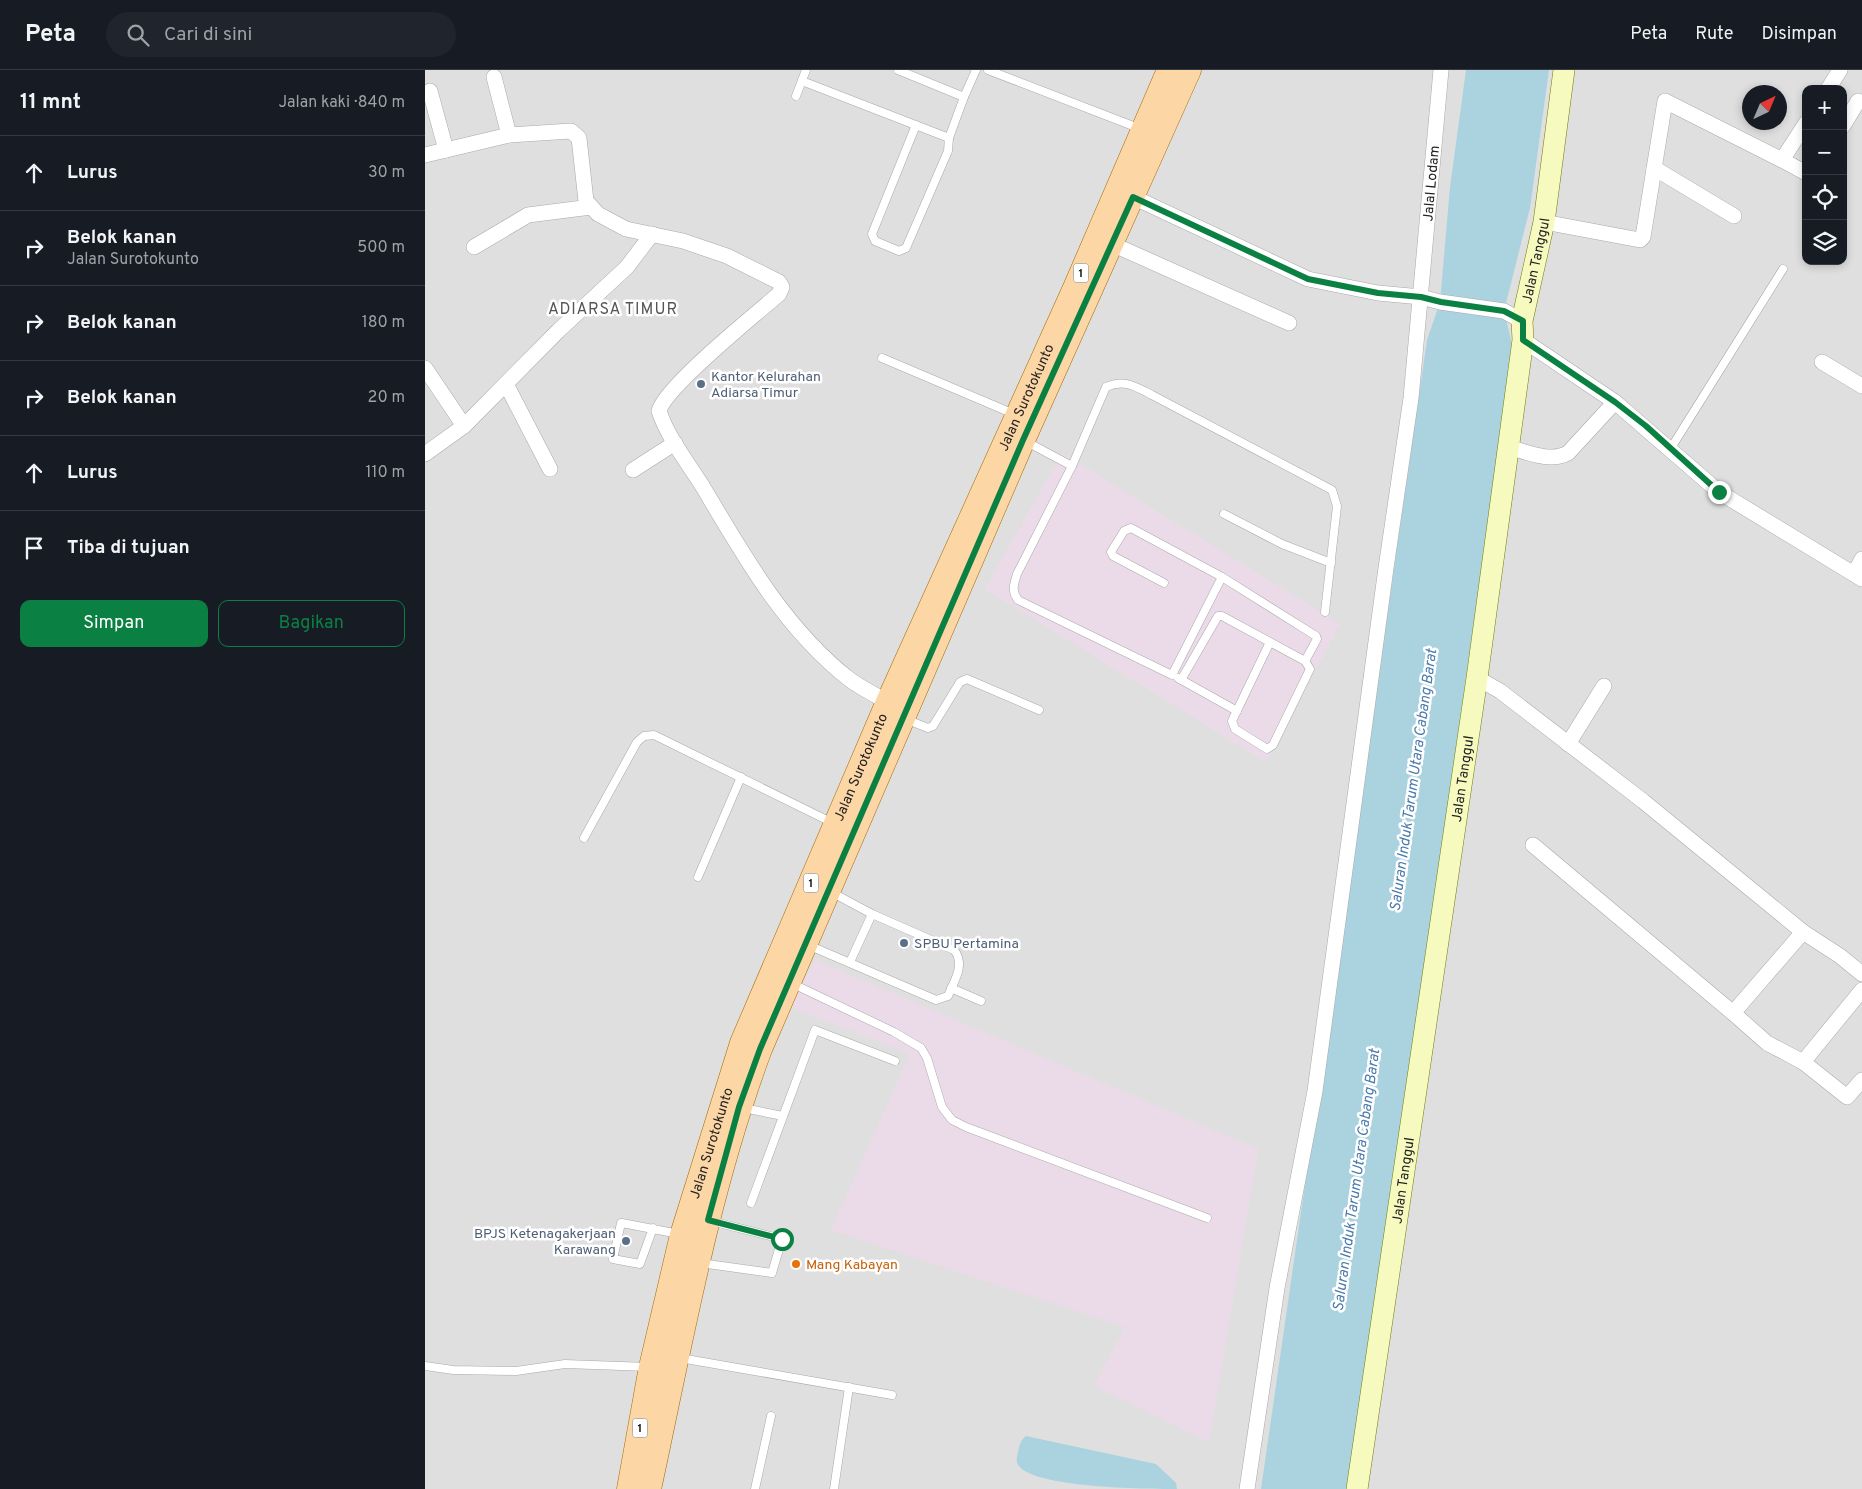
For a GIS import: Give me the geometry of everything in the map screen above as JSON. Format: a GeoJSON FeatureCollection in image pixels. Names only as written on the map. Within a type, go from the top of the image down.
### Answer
{"type":"FeatureCollection","features":[{"type":"Feature","properties":{"kind":"main road","name":"Jalan Surotokunto"},"geometry":{"type":"LineString","coordinates":[[649,1489],[708,1220],[739,1107],[760,1049],[781,978],[896,710],[1016,415],[1075,288],[1169,70]]}},
{"type":"Feature","properties":{"kind":"main road","name":"Jalan Surotokunto"},"geometry":{"type":"LineString","coordinates":[[629,1489],[651,1367],[682,1235],[742,1043],[781,978],[807,944],[837,825],[896,710],[1023,440],[1113,244],[1189,70]]}},
{"type":"Feature","properties":{"kind":"street","name":"Jalal Lodam"},"geometry":{"type":"LineString","coordinates":[[1247,1489],[1277,1288],[1318,1072],[1384,578],[1411,398],[1441,70]]}},
{"type":"Feature","properties":{"kind":"street","name":"Jalan Tanggul"},"geometry":{"type":"LineString","coordinates":[[1357,1489],[1477,678],[1508,447],[1517,324],[1544,222],[1564,70]]}},
{"type":"Feature","properties":{"kind":"street"},"geometry":{"type":"LineString","coordinates":[[1831,85],[1840,70]]}},
{"type":"Feature","properties":{"kind":"street"},"geometry":{"type":"LineString","coordinates":[[494,77],[509,135]]}},
{"type":"Feature","properties":{"kind":"street"},"geometry":{"type":"LineString","coordinates":[[430,91],[445,150]]}},
{"type":"Feature","properties":{"kind":"street"},"geometry":{"type":"LineString","coordinates":[[1544,222],[1640,240],[1665,101],[1802,171]]}},
{"type":"Feature","properties":{"kind":"street"},"geometry":{"type":"LineString","coordinates":[[1847,119],[1858,101]]}},
{"type":"Feature","properties":{"kind":"street"},"geometry":{"type":"LineString","coordinates":[[1782,160],[1802,129]]}},
{"type":"Feature","properties":{"kind":"street"},"geometry":{"type":"LineString","coordinates":[[425,155],[509,135],[571,131],[577,135],[585,195],[591,207],[607,220],[626,229],[683,241],[727,256],[779,282],[782,287],[779,294],[683,380],[661,405],[660,416],[756,576],[789,619],[824,658],[851,680],[896,710]]}},
{"type":"Feature","properties":{"kind":"street"},"geometry":{"type":"LineString","coordinates":[[1654,168],[1734,216]]}},
{"type":"Feature","properties":{"kind":"street"},"geometry":{"type":"LineString","coordinates":[[1133,197],[1308,279],[1378,293],[1421,297],[1517,324],[1671,448],[1719,492],[1858,577],[1862,559]]}},
{"type":"Feature","properties":{"kind":"street"},"geometry":{"type":"LineString","coordinates":[[474,247],[528,215],[591,207]]}},
{"type":"Feature","properties":{"kind":"street"},"geometry":{"type":"LineString","coordinates":[[425,454],[464,426],[558,331],[627,267],[652,234]]}},
{"type":"Feature","properties":{"kind":"street"},"geometry":{"type":"LineString","coordinates":[[1113,244],[1289,323]]}},
{"type":"Feature","properties":{"kind":"street"},"geometry":{"type":"LineString","coordinates":[[1822,362],[1862,386]]}},
{"type":"Feature","properties":{"kind":"street"},"geometry":{"type":"LineString","coordinates":[[425,368],[464,426]]}},
{"type":"Feature","properties":{"kind":"street"},"geometry":{"type":"LineString","coordinates":[[506,384],[550,469]]}},
{"type":"Feature","properties":{"kind":"street"},"geometry":{"type":"LineString","coordinates":[[1508,447],[1549,458],[1561,457],[1568,453],[1615,402]]}},
{"type":"Feature","properties":{"kind":"street"},"geometry":{"type":"LineString","coordinates":[[633,470],[675,442]]}},
{"type":"Feature","properties":{"kind":"street"},"geometry":{"type":"LineString","coordinates":[[1477,678],[1500,691],[1643,801],[1803,932],[1840,956],[1862,974]]}},
{"type":"Feature","properties":{"kind":"street"},"geometry":{"type":"LineString","coordinates":[[1568,744],[1604,686]]}},
{"type":"Feature","properties":{"kind":"street"},"geometry":{"type":"LineString","coordinates":[[1533,845],[1767,1043],[1803,1062],[1847,1097],[1862,1080]]}},
{"type":"Feature","properties":{"kind":"street"},"geometry":{"type":"LineString","coordinates":[[1733,1013],[1803,932]]}},
{"type":"Feature","properties":{"kind":"street"},"geometry":{"type":"LineString","coordinates":[[1803,1062],[1862,990]]}},
{"type":"Feature","properties":{"kind":"lane"},"geometry":{"type":"LineString","coordinates":[[796,96],[806,70]]}},
{"type":"Feature","properties":{"kind":"lane"},"geometry":{"type":"LineString","coordinates":[[898,70],[964,97]]}},
{"type":"Feature","properties":{"kind":"lane"},"geometry":{"type":"LineString","coordinates":[[916,126],[872,234],[875,241],[899,251],[906,248],[948,151],[949,138],[976,70]]}},
{"type":"Feature","properties":{"kind":"lane"},"geometry":{"type":"LineString","coordinates":[[988,70],[1143,129]]}},
{"type":"Feature","properties":{"kind":"lane"},"geometry":{"type":"LineString","coordinates":[[802,81],[949,138]]}},
{"type":"Feature","properties":{"kind":"lane"},"geometry":{"type":"LineString","coordinates":[[1671,448],[1783,270]]}},
{"type":"Feature","properties":{"kind":"lane"},"geometry":{"type":"LineString","coordinates":[[882,358],[1016,415]]}},
{"type":"Feature","properties":{"kind":"lane"},"geometry":{"type":"LineString","coordinates":[[1237,711],[1181,680],[1018,600],[1014,594],[1013,588],[1017,574],[1072,466],[1106,387],[1115,383],[1128,382],[1333,490],[1337,506],[1325,612]]}},
{"type":"Feature","properties":{"kind":"lane"},"geometry":{"type":"LineString","coordinates":[[1023,440],[1072,466]]}},
{"type":"Feature","properties":{"kind":"lane"},"geometry":{"type":"LineString","coordinates":[[1224,514],[1282,544],[1331,564]]}},
{"type":"Feature","properties":{"kind":"lane"},"geometry":{"type":"LineString","coordinates":[[1164,583],[1113,556],[1111,552],[1124,531],[1131,528],[1222,577],[1316,636],[1317,639],[1305,661]]}},
{"type":"Feature","properties":{"kind":"lane"},"geometry":{"type":"LineString","coordinates":[[1171,675],[1222,577]]}},
{"type":"Feature","properties":{"kind":"lane"},"geometry":{"type":"LineString","coordinates":[[1181,680],[1218,616],[1270,642],[1305,661],[1310,669],[1271,746],[1267,748],[1235,729],[1232,721],[1270,642]]}},
{"type":"Feature","properties":{"kind":"lane"},"geometry":{"type":"LineString","coordinates":[[896,710],[928,728],[933,726],[960,682],[967,679],[1039,710]]}},
{"type":"Feature","properties":{"kind":"lane"},"geometry":{"type":"LineString","coordinates":[[585,838],[637,742],[644,736],[654,736],[837,825]]}},
{"type":"Feature","properties":{"kind":"lane"},"geometry":{"type":"LineString","coordinates":[[698,877],[741,777]]}},
{"type":"Feature","properties":{"kind":"lane"},"geometry":{"type":"LineString","coordinates":[[807,944],[936,1000],[948,996],[961,964],[960,958],[954,950],[872,914],[820,887]]}},
{"type":"Feature","properties":{"kind":"lane"},"geometry":{"type":"LineString","coordinates":[[850,962],[872,914]]}},
{"type":"Feature","properties":{"kind":"lane"},"geometry":{"type":"LineString","coordinates":[[781,978],[895,1032],[921,1048],[927,1058],[942,1107],[953,1120],[966,1127],[1207,1218]]}},
{"type":"Feature","properties":{"kind":"lane"},"geometry":{"type":"LineString","coordinates":[[951,988],[981,1001]]}},
{"type":"Feature","properties":{"kind":"lane"},"geometry":{"type":"LineString","coordinates":[[751,1203],[815,1030],[895,1061]]}},
{"type":"Feature","properties":{"kind":"lane"},"geometry":{"type":"LineString","coordinates":[[739,1107],[783,1116]]}},
{"type":"Feature","properties":{"kind":"lane"},"geometry":{"type":"LineString","coordinates":[[699,1263],[772,1273],[782,1239],[708,1220]]}},
{"type":"Feature","properties":{"kind":"lane"},"geometry":{"type":"LineString","coordinates":[[653,1228],[640,1264],[613,1260],[621,1223],[653,1228],[682,1235]]}},
{"type":"Feature","properties":{"kind":"lane"},"geometry":{"type":"LineString","coordinates":[[678,1358],[892,1395]]}},
{"type":"Feature","properties":{"kind":"lane"},"geometry":{"type":"LineString","coordinates":[[425,1366],[453,1370],[516,1371],[565,1364],[651,1367]]}},
{"type":"Feature","properties":{"kind":"lane"},"geometry":{"type":"LineString","coordinates":[[834,1489],[849,1387]]}},
{"type":"Feature","properties":{"kind":"lane"},"geometry":{"type":"LineString","coordinates":[[755,1489],[771,1416]]}},
{"type":"Feature","properties":{"kind":"shaded area"},"geometry":{"type":"Polygon","coordinates":[[[425,70],[1862,70],[1862,1489],[425,1489],[425,70]]]}},
{"type":"Feature","properties":{"kind":"shaded area"},"geometry":{"type":"Polygon","coordinates":[[[1062,453],[1340,624],[1266,762],[985,589],[1062,453]]]}},
{"type":"Feature","properties":{"kind":"shaded area"},"geometry":{"type":"Polygon","coordinates":[[[815,960],[1258,1149],[1209,1442],[1094,1386],[1125,1327],[831,1230],[910,1054],[791,1007],[815,960]]]}},
{"type":"Feature","properties":{"kind":"water","name":"Saluran Induk Tarum Utara Cabang Barat"},"geometry":{"type":"Polygon","coordinates":[[[1466,70],[1549,70],[1530,208],[1504,311],[1513,348],[1350,1489],[1261,1489],[1427,340],[1440,302],[1450,187],[1466,70]]]}},
{"type":"Feature","properties":{"kind":"water"},"geometry":{"type":"Polygon","coordinates":[[[1026,1436],[1156,1464],[1176,1483],[1177,1489],[1141,1489],[1085,1485],[1035,1476],[1020,1468],[1017,1457],[1021,1443],[1026,1436]]]}},
{"type":"Feature","properties":{"kind":"place","name":"Kantor Kelurahan Adiarsa Timur"},"geometry":{"type":"Point","coordinates":[701,384]}},
{"type":"Feature","properties":{"kind":"place","name":"SPBU Pertamina"},"geometry":{"type":"Point","coordinates":[904,943]}},
{"type":"Feature","properties":{"kind":"place","name":"BPJS Ketenagakerjaan Karawang"},"geometry":{"type":"Point","coordinates":[626,1241]}},
{"type":"Feature","properties":{"kind":"place","name":"Mang Kabayan"},"geometry":{"type":"Point","coordinates":[796,1264]}},
{"type":"Feature","properties":{"kind":"district","name":"ADIARSA TIMUR"},"geometry":{"type":"Point","coordinates":[613,308]}},
{"type":"Feature","properties":{"kind":"route"},"geometry":{"type":"LineString","coordinates":[[782,1239],[708,1220],[739,1107],[760,1049],[807,944],[1023,440],[1133,197],[1308,279],[1378,293],[1421,297],[1441,302],[1504,311],[1523,321],[1523,340],[1615,402],[1646,426],[1719,492]]}}]}
